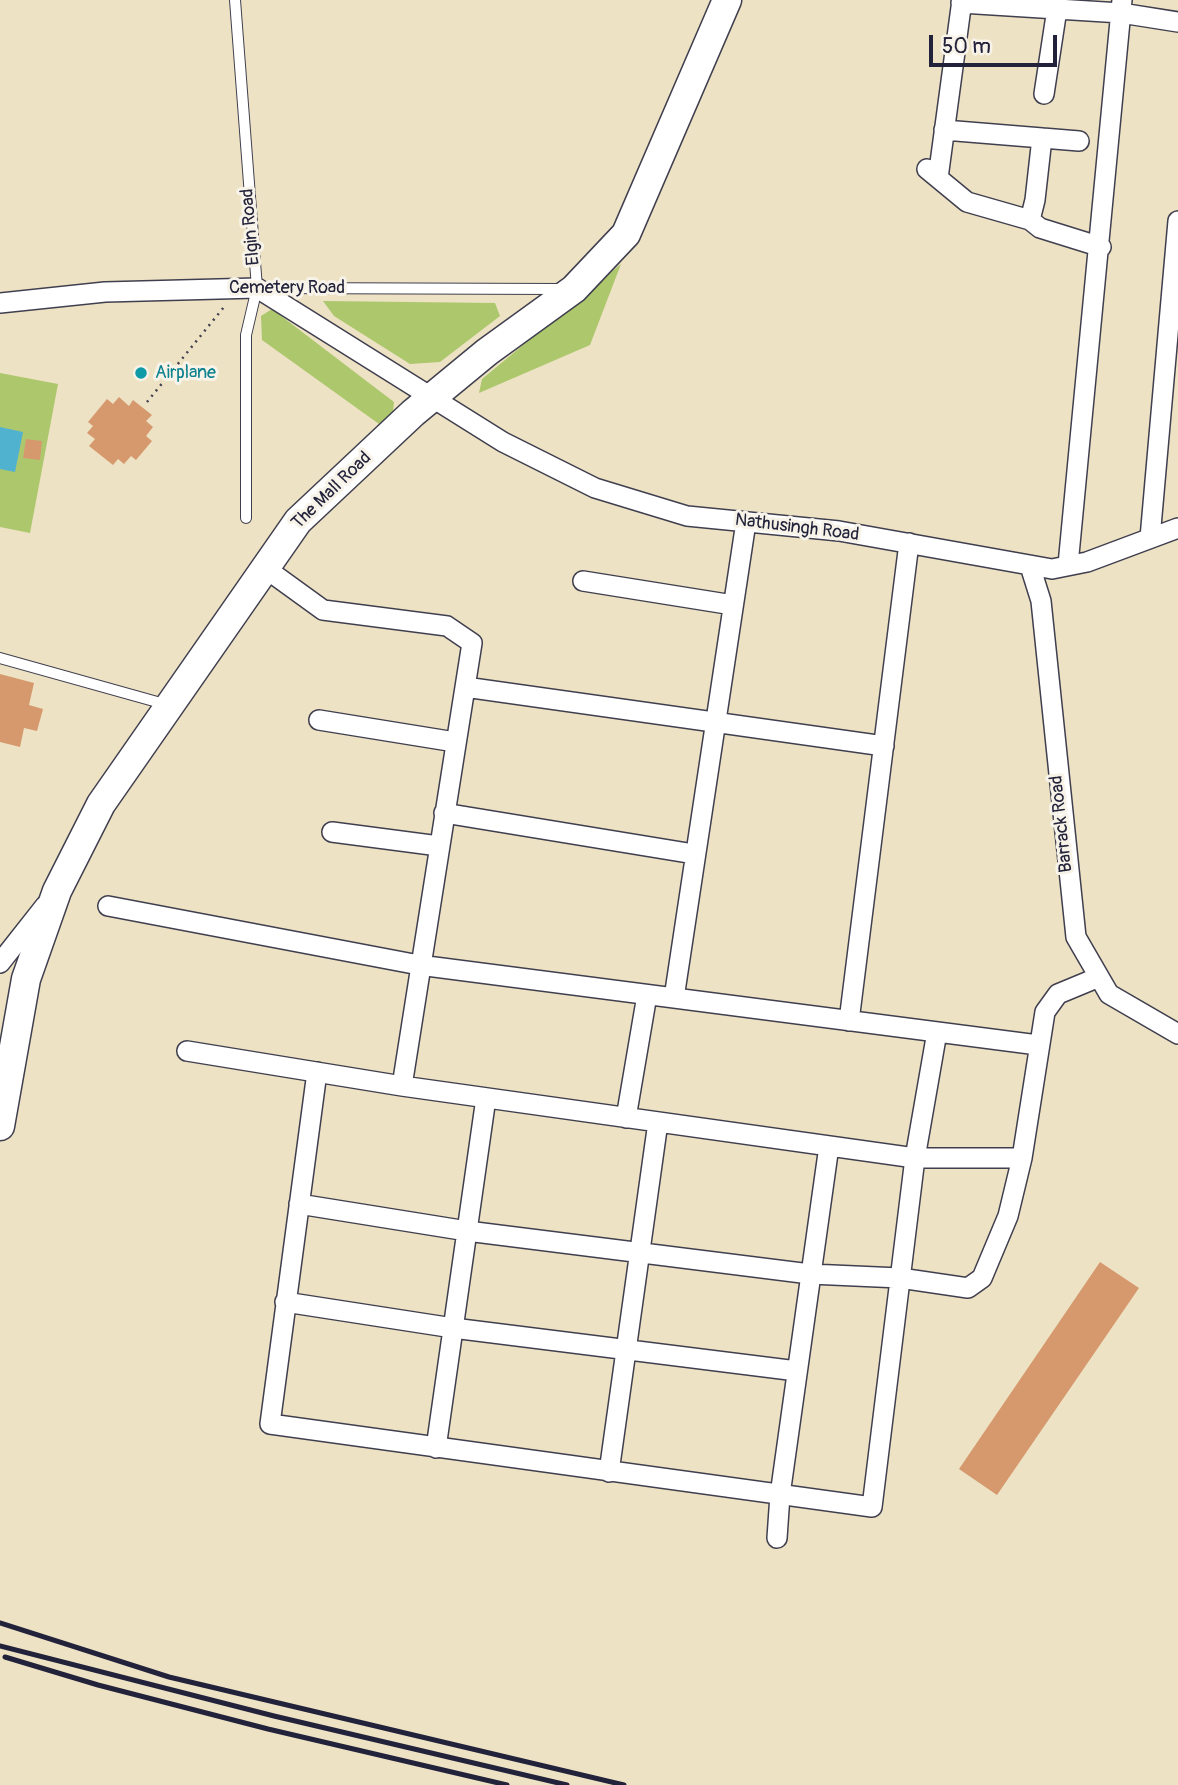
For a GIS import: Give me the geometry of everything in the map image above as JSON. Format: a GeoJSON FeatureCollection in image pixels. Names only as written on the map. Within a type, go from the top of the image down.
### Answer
{"type":"FeatureCollection","features":[{"type":"Feature","properties":{"kind":"street","name":"The Mall Road"},"geometry":{"type":"LineString","coordinates":[[0,1126],[26,979],[57,891],[102,804],[298,521],[414,414],[487,352],[574,289],[626,234],[727,0]]}},
{"type":"Feature","properties":{"kind":"street"},"geometry":{"type":"LineString","coordinates":[[1101,247],[1040,228],[1030,220],[967,202],[932,174],[944,130],[962,2],[1057,9],[1122,6],[1178,22]]}},
{"type":"Feature","properties":{"kind":"street"},"geometry":{"type":"LineString","coordinates":[[1069,565],[1122,6]]}},
{"type":"Feature","properties":{"kind":"street"},"geometry":{"type":"LineString","coordinates":[[1044,94],[1057,9]]}},
{"type":"Feature","properties":{"kind":"street"},"geometry":{"type":"LineString","coordinates":[[944,130],[1079,141]]}},
{"type":"Feature","properties":{"kind":"street"},"geometry":{"type":"LineString","coordinates":[[1030,220],[1042,138]]}},
{"type":"Feature","properties":{"kind":"street"},"geometry":{"type":"LineString","coordinates":[[1150,538],[1178,221]]}},
{"type":"Feature","properties":{"kind":"street","name":"Cemetery Road"},"geometry":{"type":"LineString","coordinates":[[0,303],[104,292],[248,288]]}},
{"type":"Feature","properties":{"kind":"street","name":"Elgin Road"},"geometry":{"type":"LineString","coordinates":[[248,288],[433,400]]}},
{"type":"Feature","properties":{"kind":"street","name":"Nathusingh Road"},"geometry":{"type":"LineString","coordinates":[[433,400],[503,442],[595,488],[687,516],[839,531],[1052,569],[1087,562],[1178,528]]}},
{"type":"Feature","properties":{"kind":"street"},"geometry":{"type":"LineString","coordinates":[[674,998],[713,724],[746,522]]}},
{"type":"Feature","properties":{"kind":"street"},"geometry":{"type":"LineString","coordinates":[[849,1021],[909,543]]}},
{"type":"Feature","properties":{"kind":"street","name":"Barrack Road"},"geometry":{"type":"LineString","coordinates":[[1030,566],[1041,601],[1076,937],[1109,994],[1178,1034]]}},
{"type":"Feature","properties":{"kind":"street"},"geometry":{"type":"LineString","coordinates":[[265,568],[323,610],[447,626],[472,643],[402,1086]]}},
{"type":"Feature","properties":{"kind":"street"},"geometry":{"type":"LineString","coordinates":[[583,582],[733,604]]}},
{"type":"Feature","properties":{"kind":"street"},"geometry":{"type":"LineString","coordinates":[[465,687],[884,746]]}},
{"type":"Feature","properties":{"kind":"street"},"geometry":{"type":"LineString","coordinates":[[319,720],[455,742]]}},
{"type":"Feature","properties":{"kind":"street"},"geometry":{"type":"LineString","coordinates":[[444,813],[694,854]]}},
{"type":"Feature","properties":{"kind":"street"},"geometry":{"type":"LineString","coordinates":[[332,832],[439,846]]}},
{"type":"Feature","properties":{"kind":"street"},"geometry":{"type":"LineString","coordinates":[[0,963],[57,891]]}},
{"type":"Feature","properties":{"kind":"street"},"geometry":{"type":"LineString","coordinates":[[108,906],[419,965],[1038,1045]]}},
{"type":"Feature","properties":{"kind":"street"},"geometry":{"type":"LineString","coordinates":[[299,1204],[467,1231],[810,1274],[900,1279],[968,1288],[982,1279],[1008,1216],[1022,1158],[1045,1012],[1058,994],[1099,977]]}},
{"type":"Feature","properties":{"kind":"street"},"geometry":{"type":"LineString","coordinates":[[626,1118],[647,995]]}},
{"type":"Feature","properties":{"kind":"street"},"geometry":{"type":"LineString","coordinates":[[317,1072],[270,1424],[872,1507],[915,1158],[937,1032]]}},
{"type":"Feature","properties":{"kind":"street"},"geometry":{"type":"LineString","coordinates":[[187,1051],[402,1086],[915,1158],[1022,1158]]}},
{"type":"Feature","properties":{"kind":"street"},"geometry":{"type":"LineString","coordinates":[[436,1448],[486,1098]]}},
{"type":"Feature","properties":{"kind":"street"},"geometry":{"type":"LineString","coordinates":[[609,1472],[658,1122]]}},
{"type":"Feature","properties":{"kind":"street"},"geometry":{"type":"LineString","coordinates":[[777,1538],[780,1495],[829,1146]]}},
{"type":"Feature","properties":{"kind":"street"},"geometry":{"type":"LineString","coordinates":[[285,1302],[453,1328],[797,1371]]}},
{"type":"Feature","properties":{"kind":"lane","name":"Elgin Road"},"geometry":{"type":"LineString","coordinates":[[234,0],[248,288]]}},
{"type":"Feature","properties":{"kind":"lane","name":"Cemetery Road"},"geometry":{"type":"LineString","coordinates":[[248,288],[574,289]]}},
{"type":"Feature","properties":{"kind":"lane"},"geometry":{"type":"LineString","coordinates":[[246,518],[248,288]]}},
{"type":"Feature","properties":{"kind":"lane"},"geometry":{"type":"LineString","coordinates":[[0,658],[170,705]]}},
{"type":"Feature","properties":{"kind":"path"},"geometry":{"type":"LineString","coordinates":[[148,402],[248,288]]}},
{"type":"Feature","properties":{"kind":"green space"},"geometry":{"type":"Polygon","coordinates":[[[621,264],[590,345],[479,393],[482,379],[621,264]]]}},
{"type":"Feature","properties":{"kind":"green space"},"geometry":{"type":"Polygon","coordinates":[[[323,301],[495,303],[500,316],[440,362],[410,364],[334,316],[323,301]]]}},
{"type":"Feature","properties":{"kind":"green space"},"geometry":{"type":"Polygon","coordinates":[[[272,309],[394,402],[393,413],[379,424],[262,340],[261,316],[272,309]]]}},
{"type":"Feature","properties":{"kind":"green space"},"geometry":{"type":"Polygon","coordinates":[[[0,373],[58,384],[30,533],[0,527],[0,373]]]}},
{"type":"Feature","properties":{"kind":"water"},"geometry":{"type":"Polygon","coordinates":[[[0,427],[23,432],[15,472],[0,469],[0,427]]]}},
{"type":"Feature","properties":{"kind":"building"},"geometry":{"type":"Polygon","coordinates":[[[119,397],[129,406],[133,400],[152,415],[146,421],[153,427],[146,436],[152,441],[136,460],[131,456],[124,464],[118,459],[113,465],[89,446],[95,439],[87,433],[93,426],[88,422],[107,399],[113,404],[119,397]]]}},
{"type":"Feature","properties":{"kind":"building"},"geometry":{"type":"Polygon","coordinates":[[[26,439],[42,441],[40,460],[23,458],[26,439]]]}},
{"type":"Feature","properties":{"kind":"building"},"geometry":{"type":"Polygon","coordinates":[[[0,674],[34,683],[29,705],[43,709],[37,731],[24,728],[20,747],[0,742],[0,674]]]}},
{"type":"Feature","properties":{"kind":"building"},"geometry":{"type":"Polygon","coordinates":[[[1100,1262],[1139,1288],[997,1495],[959,1469],[1100,1262]]]}},
{"type":"Feature","properties":{"kind":"railway"},"geometry":{"type":"LineString","coordinates":[[0,1623],[169,1677],[624,1785]]}},
{"type":"Feature","properties":{"kind":"railway"},"geometry":{"type":"LineString","coordinates":[[0,1646],[274,1716],[567,1785]]}},
{"type":"Feature","properties":{"kind":"railway"},"geometry":{"type":"LineString","coordinates":[[5,1657],[98,1685],[268,1729],[507,1785]]}},
{"type":"Feature","properties":{"kind":"place","name":"Airplane"},"geometry":{"type":"Point","coordinates":[141,373]}}]}
